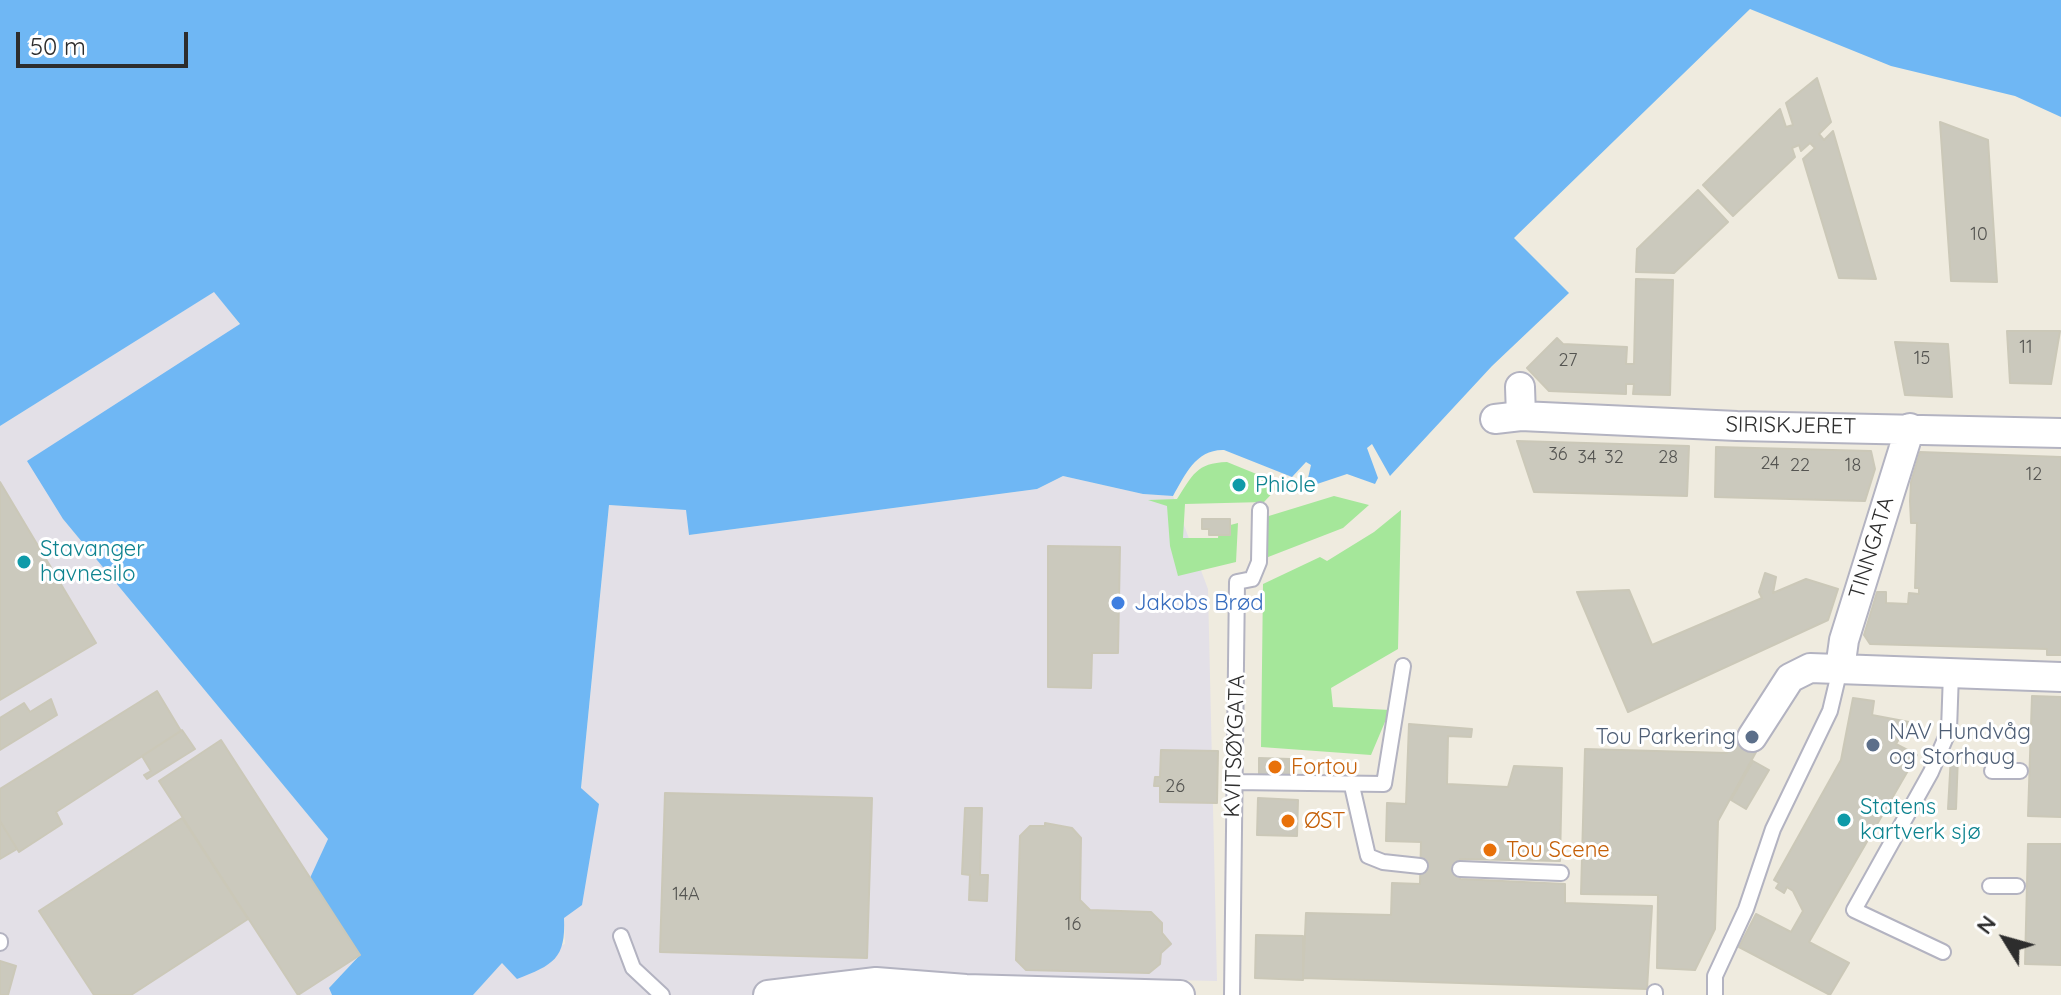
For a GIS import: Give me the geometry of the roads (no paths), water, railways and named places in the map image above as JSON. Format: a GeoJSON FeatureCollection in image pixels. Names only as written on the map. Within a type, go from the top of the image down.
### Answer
{"type":"FeatureCollection","features":[{"type":"Feature","properties":{"kind":"street","name":"SIRISKJERET"},"geometry":{"type":"LineString","coordinates":[[1520,387],[1508,418],[2061,433]]}},
{"type":"Feature","properties":{"kind":"street","name":"TINNGATA"},"geometry":{"type":"LineString","coordinates":[[1840,669],[1847,628],[1910,428]]}},
{"type":"Feature","properties":{"kind":"street"},"geometry":{"type":"LineString","coordinates":[[1752,737],[1790,678],[1810,668],[2061,677]]}},
{"type":"Feature","properties":{"kind":"street"},"geometry":{"type":"LineString","coordinates":[[768,995],[876,982],[1014,992],[1180,995]]}},
{"type":"Feature","properties":{"kind":"lane","name":"KVITSØYGATA"},"geometry":{"type":"LineString","coordinates":[[1232,995],[1237,582],[1252,579],[1259,562],[1260,510]]}},
{"type":"Feature","properties":{"kind":"lane"},"geometry":{"type":"LineString","coordinates":[[1234,782],[1352,786],[1384,784],[1403,666]]}},
{"type":"Feature","properties":{"kind":"lane"},"geometry":{"type":"LineString","coordinates":[[1715,995],[1715,976],[1746,909],[1773,829],[1830,711],[1840,669]]}},
{"type":"Feature","properties":{"kind":"lane"},"geometry":{"type":"LineString","coordinates":[[1943,952],[1854,910],[1931,772],[1949,730],[1951,673]]}},
{"type":"Feature","properties":{"kind":"lane"},"geometry":{"type":"LineString","coordinates":[[1992,771],[2020,771]]}},
{"type":"Feature","properties":{"kind":"lane"},"geometry":{"type":"LineString","coordinates":[[1352,786],[1368,856],[1383,862],[1420,866]]}},
{"type":"Feature","properties":{"kind":"lane"},"geometry":{"type":"LineString","coordinates":[[1460,869],[1561,873]]}},
{"type":"Feature","properties":{"kind":"lane"},"geometry":{"type":"LineString","coordinates":[[1990,886],[2017,886]]}},
{"type":"Feature","properties":{"kind":"lane"},"geometry":{"type":"LineString","coordinates":[[621,936],[633,968],[662,995]]}},
{"type":"Feature","properties":{"kind":"water"},"geometry":{"type":"Polygon","coordinates":[[[0,0],[2061,0],[2061,117],[2015,96],[1891,66],[1750,9],[1514,238],[1569,293],[1492,366],[1390,476],[1372,444],[1367,448],[1378,478],[1375,484],[1347,474],[1317,484],[1308,478],[1311,465],[1306,462],[1292,477],[1224,450],[1206,454],[1192,465],[1173,496],[1143,494],[1063,476],[1037,489],[689,535],[686,510],[609,505],[581,788],[599,804],[582,905],[564,918],[560,952],[548,964],[517,979],[502,963],[473,995],[332,995],[329,988],[360,955],[310,878],[328,839],[63,519],[27,461],[240,324],[214,292],[0,426],[0,0]]]}},
{"type":"Feature","properties":{"kind":"place","name":"Phiole"},"geometry":{"type":"Point","coordinates":[1239,485]}},
{"type":"Feature","properties":{"kind":"place","name":"Stavanger havnesilo"},"geometry":{"type":"Point","coordinates":[24,562]}},
{"type":"Feature","properties":{"kind":"place","name":"Jakobs Brød"},"geometry":{"type":"Point","coordinates":[1118,603]}},
{"type":"Feature","properties":{"kind":"place","name":"Tou Parkering"},"geometry":{"type":"Point","coordinates":[1752,737]}},
{"type":"Feature","properties":{"kind":"place","name":"NAV Hundvåg og Storhaug"},"geometry":{"type":"Point","coordinates":[1873,745]}},
{"type":"Feature","properties":{"kind":"place","name":"Fortou"},"geometry":{"type":"Point","coordinates":[1275,767]}},
{"type":"Feature","properties":{"kind":"place","name":"Statens kartverk sjø"},"geometry":{"type":"Point","coordinates":[1844,820]}},
{"type":"Feature","properties":{"kind":"place","name":"ØST"},"geometry":{"type":"Point","coordinates":[1288,821]}},
{"type":"Feature","properties":{"kind":"place","name":"Tou Scene"},"geometry":{"type":"Point","coordinates":[1490,850]}}]}
